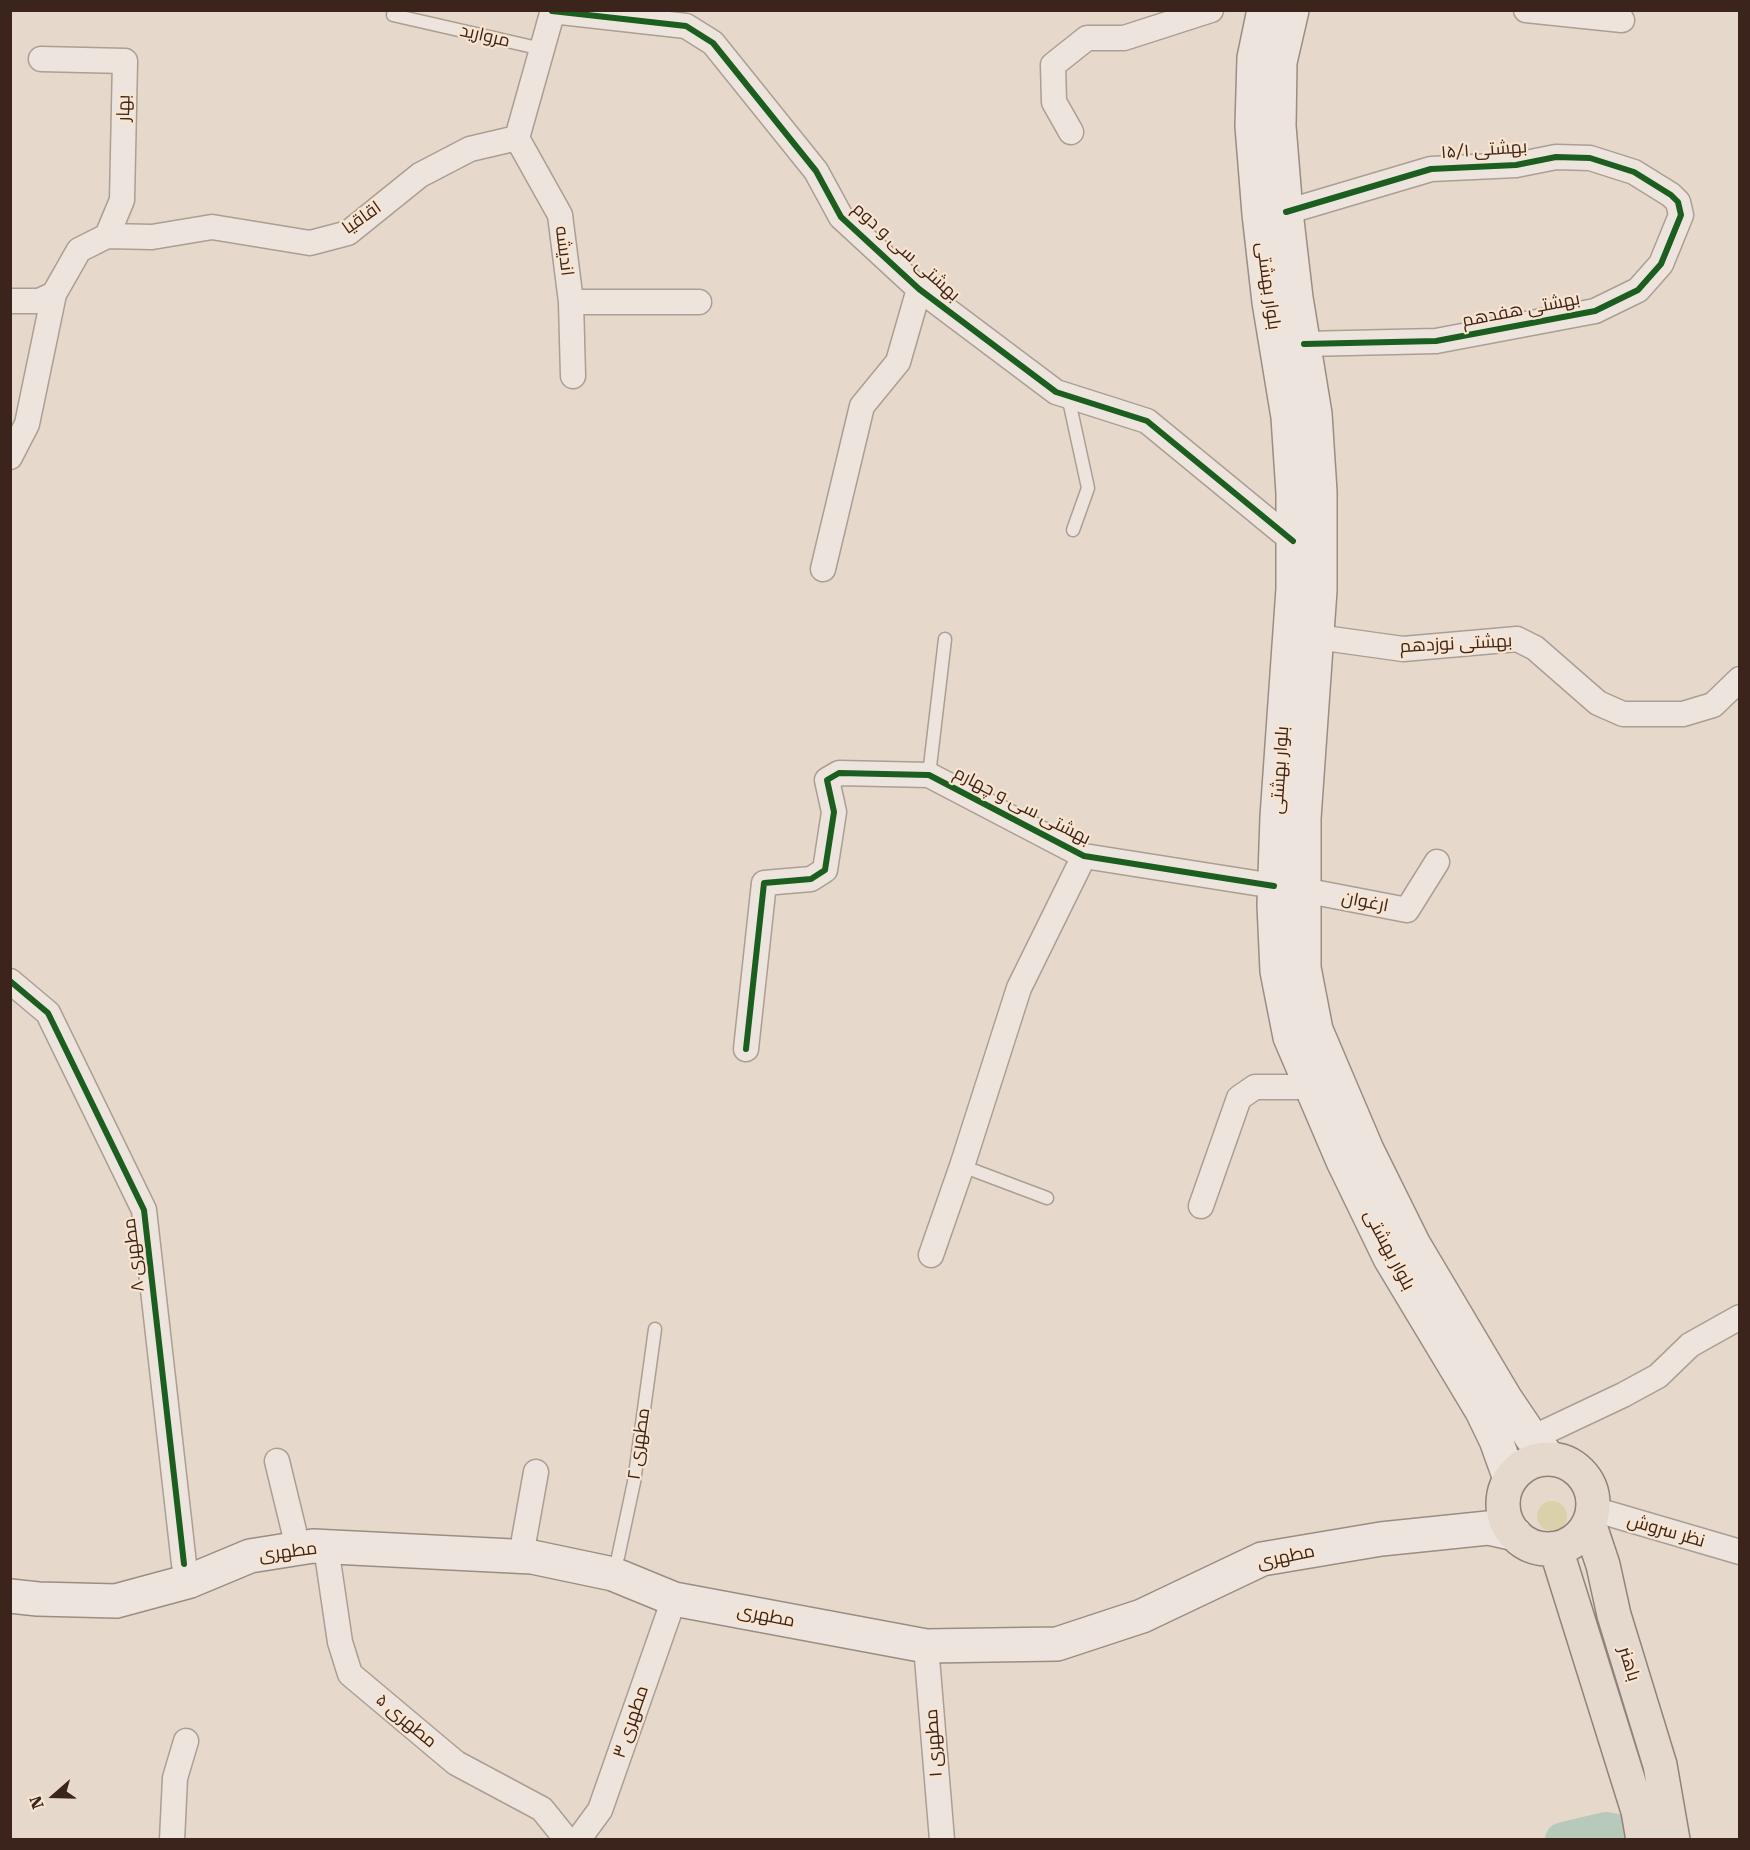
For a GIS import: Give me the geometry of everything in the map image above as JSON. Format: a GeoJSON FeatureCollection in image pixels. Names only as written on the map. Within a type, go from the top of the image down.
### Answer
{"type":"FeatureCollection","features":[{"type":"Feature","properties":{"kind":"main road","name":"بلوار بهشتی"},"geometry":{"type":"LineString","coordinates":[[1264,10],[1254,58],[1252,126],[1269,302],[1288,417],[1293,493],[1293,589],[1276,817],[1304,968],[1316,1030],[1340,1089],[1414,1245],[1505,1398],[1540,1448]]}},
{"type":"Feature","properties":{"kind":"main road","name":"بلوار بهشتی"},"geometry":{"type":"LineString","coordinates":[[1292,10],[1280,62],[1279,126],[1296,298],[1315,414],[1320,492],[1320,590],[1304,818],[1289,888],[1277,971],[1290,1037],[1342,1161],[1390,1258],[1482,1411],[1496,1440],[1509,1507]]}},
{"type":"Feature","properties":{"kind":"main road"},"geometry":{"type":"LineString","coordinates":[[1540,1448],[1577,1469],[1587,1480],[1592,1494],[1591,1516],[1581,1535],[1569,1544],[1556,1549],[1540,1549],[1527,1544],[1509,1507],[1520,1467],[1534,1460],[1540,1448]]}},
{"type":"Feature","properties":{"kind":"main road","name":"مطهری"},"geometry":{"type":"LineString","coordinates":[[10,1578],[114,1583],[184,1564],[245,1539],[313,1528],[535,1539],[618,1557],[679,1582],[928,1628],[1054,1626],[1135,1599],[1256,1541],[1379,1522],[1509,1507]]}},
{"type":"Feature","properties":{"kind":"main road","name":"مطهری"},"geometry":{"type":"LineString","coordinates":[[10,1596],[116,1601],[190,1581],[250,1557],[313,1546],[532,1557],[613,1575],[674,1599],[926,1646],[1058,1644],[1142,1616],[1262,1559],[1381,1539],[1488,1528],[1509,1507]]}},
{"type":"Feature","properties":{"kind":"main road","name":"باهنر"},"geometry":{"type":"LineString","coordinates":[[1591,1516],[1614,1615],[1660,1765],[1649,1819]]}},
{"type":"Feature","properties":{"kind":"main road","name":"باهنر"},"geometry":{"type":"LineString","coordinates":[[1556,1549],[1649,1819]]}},
{"type":"Feature","properties":{"kind":"main road"},"geometry":{"type":"LineString","coordinates":[[1649,1819],[1673,1839]]}},
{"type":"Feature","properties":{"kind":"street"},"geometry":{"type":"LineString","coordinates":[[1071,132],[1054,102],[1053,65],[1087,38],[1124,38],[1211,10]]}},
{"type":"Feature","properties":{"kind":"street"},"geometry":{"type":"LineString","coordinates":[[1526,10],[1622,20]]}},
{"type":"Feature","properties":{"kind":"street"},"geometry":{"type":"LineString","coordinates":[[517,138],[552,11]]}},
{"type":"Feature","properties":{"kind":"street","name":"بهشتی سی و دوم"},"geometry":{"type":"LineString","coordinates":[[552,11],[686,26],[713,43],[816,171],[842,217],[919,289],[1056,392],[1147,421],[1293,541]]}},
{"type":"Feature","properties":{"kind":"street","name":"بهار"},"geometry":{"type":"LineString","coordinates":[[42,59],[125,61],[122,200],[107,237]]}},
{"type":"Feature","properties":{"kind":"street","name":"اقاقیا"},"geometry":{"type":"LineString","coordinates":[[10,457],[27,424],[54,294],[79,250],[107,237],[152,237],[212,227],[310,243],[348,232],[420,175],[470,149],[517,138]]}},
{"type":"Feature","properties":{"kind":"street","name":"اندیشه"},"geometry":{"type":"LineString","coordinates":[[517,138],[560,215],[571,302],[573,376]]}},
{"type":"Feature","properties":{"kind":"street","name":"۱۵/۱ بهشتی"},"geometry":{"type":"LineString","coordinates":[[1286,212],[1431,169],[1516,165],[1556,156],[1590,158],[1634,172],[1671,195],[1678,202]]}},
{"type":"Feature","properties":{"kind":"street","name":"بهشتی هفدهم"},"geometry":{"type":"LineString","coordinates":[[1304,344],[1436,341],[1595,311],[1638,290],[1661,264],[1681,214],[1678,202]]}},
{"type":"Feature","properties":{"kind":"street"},"geometry":{"type":"LineString","coordinates":[[823,569],[862,406],[897,362],[919,289]]}},
{"type":"Feature","properties":{"kind":"street"},"geometry":{"type":"LineString","coordinates":[[10,301],[39,301],[54,294]]}},
{"type":"Feature","properties":{"kind":"street"},"geometry":{"type":"LineString","coordinates":[[571,302],[699,302]]}},
{"type":"Feature","properties":{"kind":"street","name":"بهشتی نوزدهم"},"geometry":{"type":"LineString","coordinates":[[1317,636],[1403,649],[1517,639],[1535,648],[1598,703],[1623,714],[1683,714],[1713,705],[1740,679]]}},
{"type":"Feature","properties":{"kind":"street","name":"بهشتی سی و چهارم"},"geometry":{"type":"LineString","coordinates":[[746,1049],[764,882],[811,879],[825,870],[834,812],[827,780],[838,773],[929,775],[1084,856],[1289,888]]}},
{"type":"Feature","properties":{"kind":"street"},"geometry":{"type":"LineString","coordinates":[[931,1255],[962,1166],[1018,988],[1084,856]]}},
{"type":"Feature","properties":{"kind":"street","name":"ارغوان"},"geometry":{"type":"LineString","coordinates":[[1289,888],[1407,910],[1437,862]]}},
{"type":"Feature","properties":{"kind":"street","name":"مطهری ۸"},"geometry":{"type":"LineString","coordinates":[[10,981],[48,1013],[144,1210],[184,1564]]}},
{"type":"Feature","properties":{"kind":"street"},"geometry":{"type":"LineString","coordinates":[[1202,1206],[1239,1098],[1255,1087],[1310,1087]]}},
{"type":"Feature","properties":{"kind":"street"},"geometry":{"type":"LineString","coordinates":[[1540,1448],[1623,1395],[1658,1376],[1690,1346],[1740,1317]]}},
{"type":"Feature","properties":{"kind":"street"},"geometry":{"type":"LineString","coordinates":[[277,1461],[294,1531]]}},
{"type":"Feature","properties":{"kind":"street"},"geometry":{"type":"LineString","coordinates":[[524,1539],[536,1472]]}},
{"type":"Feature","properties":{"kind":"street","name":"نظر سروش"},"geometry":{"type":"LineString","coordinates":[[1591,1516],[1740,1552]]}},
{"type":"Feature","properties":{"kind":"street","name":"مطهری ۵"},"geometry":{"type":"LineString","coordinates":[[326,1547],[340,1642],[350,1674],[456,1763],[542,1809],[567,1839]]}},
{"type":"Feature","properties":{"kind":"street","name":"مطهری ۳"},"geometry":{"type":"LineString","coordinates":[[578,1839],[600,1810],[674,1599]]}},
{"type":"Feature","properties":{"kind":"street","name":"مطهری ۱"},"geometry":{"type":"LineString","coordinates":[[926,1646],[942,1839]]}},
{"type":"Feature","properties":{"kind":"street"},"geometry":{"type":"LineString","coordinates":[[172,1839],[175,1778],[186,1741]]}},
{"type":"Feature","properties":{"kind":"lane","name":"مروارید"},"geometry":{"type":"LineString","coordinates":[[393,15],[542,49]]}},
{"type":"Feature","properties":{"kind":"lane"},"geometry":{"type":"LineString","coordinates":[[1068,396],[1088,488],[1073,530]]}},
{"type":"Feature","properties":{"kind":"lane"},"geometry":{"type":"LineString","coordinates":[[929,775],[945,639]]}},
{"type":"Feature","properties":{"kind":"lane"},"geometry":{"type":"LineString","coordinates":[[962,1166],[1047,1198]]}},
{"type":"Feature","properties":{"kind":"lane","name":"مطهری ۲"},"geometry":{"type":"LineString","coordinates":[[618,1557],[634,1482],[655,1329]]}},
{"type":"Feature","properties":{"kind":"shaded area"},"geometry":{"type":"Polygon","coordinates":[[[1552,1501],[1563,1505],[1567,1516],[1563,1527],[1552,1531],[1541,1527],[1537,1516],[1541,1505],[1552,1501]]]}},
{"type":"Feature","properties":{"kind":"waterway"},"geometry":{"type":"LineString","coordinates":[[1563,1840],[1606,1830],[1659,1840]]}},
{"type":"Feature","properties":{"kind":"cycle path"},"geometry":{"type":"LineString","coordinates":[[552,11],[686,26],[713,43],[816,171],[841,217],[919,289],[1056,392],[1147,421],[1293,541]]}},
{"type":"Feature","properties":{"kind":"cycle path"},"geometry":{"type":"LineString","coordinates":[[1286,212],[1431,169],[1516,165],[1556,157],[1590,158],[1634,172],[1671,195],[1678,202],[1681,215],[1661,264],[1638,290],[1595,311],[1436,341],[1304,344]]}},
{"type":"Feature","properties":{"kind":"cycle path"},"geometry":{"type":"LineString","coordinates":[[746,1049],[764,883],[811,879],[825,870],[834,812],[827,780],[839,773],[929,775],[1084,856],[1274,886]]}},
{"type":"Feature","properties":{"kind":"cycle path"},"geometry":{"type":"LineString","coordinates":[[10,981],[48,1013],[144,1210],[184,1564]]}}]}
